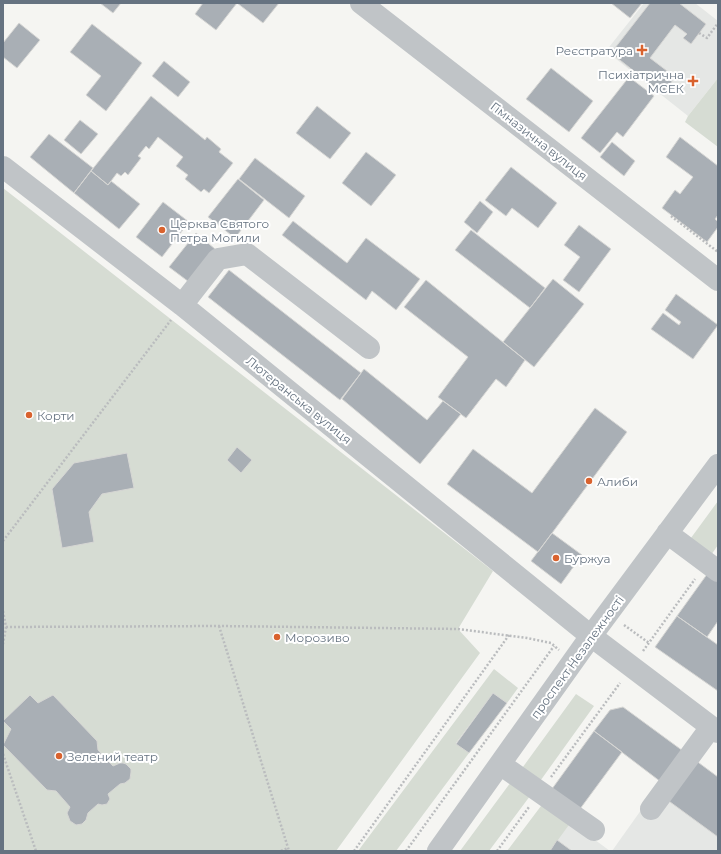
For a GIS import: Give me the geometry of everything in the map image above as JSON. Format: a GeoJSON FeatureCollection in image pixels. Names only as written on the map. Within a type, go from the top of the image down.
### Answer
{"type":"FeatureCollection","features":[{"type":"Feature","properties":{"kind":"street","name":"Гімназична вулиця"},"geometry":{"type":"LineString","coordinates":[[369,5],[718,280]]}},
{"type":"Feature","properties":{"kind":"street","name":"Лютеранська вулиця"},"geometry":{"type":"LineString","coordinates":[[3,167],[182,305],[591,636],[715,730]]}},
{"type":"Feature","properties":{"kind":"street"},"geometry":{"type":"LineString","coordinates":[[182,305],[218,259],[247,254],[369,348]]}},
{"type":"Feature","properties":{"kind":"street","name":"проспект Незалежності"},"geometry":{"type":"LineString","coordinates":[[438,851],[591,636],[718,466]]}},
{"type":"Feature","properties":{"kind":"street"},"geometry":{"type":"LineString","coordinates":[[667,533],[713,567]]}},
{"type":"Feature","properties":{"kind":"street"},"geometry":{"type":"LineString","coordinates":[[651,809],[715,730]]}},
{"type":"Feature","properties":{"kind":"street"},"geometry":{"type":"LineString","coordinates":[[500,764],[594,830]]}},
{"type":"Feature","properties":{"kind":"path"},"geometry":{"type":"LineString","coordinates":[[699,33],[707,38],[718,23]]}},
{"type":"Feature","properties":{"kind":"path"},"geometry":{"type":"LineString","coordinates":[[3,541],[182,305]]}},
{"type":"Feature","properties":{"kind":"path"},"geometry":{"type":"LineString","coordinates":[[497,851],[649,643],[713,567]]}},
{"type":"Feature","properties":{"kind":"path"},"geometry":{"type":"LineString","coordinates":[[3,611],[6,627],[3,644]]}},
{"type":"Feature","properties":{"kind":"path"},"geometry":{"type":"LineString","coordinates":[[608,613],[649,643]]}},
{"type":"Feature","properties":{"kind":"path"},"geometry":{"type":"LineString","coordinates":[[6,627],[219,626],[458,629],[509,635],[551,643],[574,661]]}},
{"type":"Feature","properties":{"kind":"path"},"geometry":{"type":"LineString","coordinates":[[219,626],[289,849],[281,851]]}},
{"type":"Feature","properties":{"kind":"path"},"geometry":{"type":"LineString","coordinates":[[354,851],[509,635]]}},
{"type":"Feature","properties":{"kind":"path"},"geometry":{"type":"LineString","coordinates":[[406,851],[554,646]]}},
{"type":"Feature","properties":{"kind":"path"},"geometry":{"type":"LineString","coordinates":[[3,754],[36,851]]}},
{"type":"Feature","properties":{"kind":"shaded area"},"geometry":{"type":"Polygon","coordinates":[[[644,3],[695,3],[718,21],[718,78],[688,116],[606,51],[644,3]]]}},
{"type":"Feature","properties":{"kind":"shaded area"},"geometry":{"type":"Polygon","coordinates":[[[718,78],[718,147],[685,122],[688,116],[718,78]]]}},
{"type":"Feature","properties":{"kind":"shaded area"},"geometry":{"type":"Polygon","coordinates":[[[3,188],[493,571],[458,629],[480,653],[336,851],[3,851],[3,188]]]}},
{"type":"Feature","properties":{"kind":"shaded area"},"geometry":{"type":"Polygon","coordinates":[[[718,501],[718,545],[709,558],[688,542],[718,501]]]}},
{"type":"Feature","properties":{"kind":"shaded area"},"geometry":{"type":"Polygon","coordinates":[[[494,669],[518,688],[507,703],[493,693],[456,743],[469,753],[396,851],[358,851],[494,669]]]}},
{"type":"Feature","properties":{"kind":"shaded area"},"geometry":{"type":"Polygon","coordinates":[[[576,694],[594,706],[538,784],[520,771],[576,694]]]}},
{"type":"Feature","properties":{"kind":"shaded area"},"geometry":{"type":"Polygon","coordinates":[[[718,777],[718,851],[612,851],[661,782],[718,777]]]}},
{"type":"Feature","properties":{"kind":"shaded area"},"geometry":{"type":"Polygon","coordinates":[[[511,782],[530,796],[489,851],[460,851],[511,782]]]}},
{"type":"Feature","properties":{"kind":"shaded area"},"geometry":{"type":"Polygon","coordinates":[[[544,802],[571,822],[550,851],[507,851],[544,802]]]}},
{"type":"Feature","properties":{"kind":"shaded area"},"geometry":{"type":"Polygon","coordinates":[[[571,822],[610,851],[507,851],[571,822]]]}},
{"type":"Feature","properties":{"kind":"building"},"geometry":{"type":"Polygon","coordinates":[[[100,3],[121,3],[113,13],[100,3]]]}},
{"type":"Feature","properties":{"kind":"building"},"geometry":{"type":"Polygon","coordinates":[[[203,3],[237,3],[216,30],[195,14],[203,3]]]}},
{"type":"Feature","properties":{"kind":"building"},"geometry":{"type":"Polygon","coordinates":[[[237,3],[279,3],[263,23],[237,3]]]}},
{"type":"Feature","properties":{"kind":"building"},"geometry":{"type":"Polygon","coordinates":[[[611,3],[642,3],[630,18],[611,3]]]}},
{"type":"Feature","properties":{"kind":"building"},"geometry":{"type":"Polygon","coordinates":[[[650,3],[679,3],[706,24],[691,44],[683,38],[687,34],[675,25],[650,58],[675,77],[663,94],[611,53],[650,3]]]}},
{"type":"Feature","properties":{"kind":"building"},"geometry":{"type":"Polygon","coordinates":[[[19,23],[40,40],[17,68],[3,57],[3,43],[19,23]]]}},
{"type":"Feature","properties":{"kind":"building"},"geometry":{"type":"Polygon","coordinates":[[[92,24],[142,63],[106,111],[86,95],[101,76],[70,52],[92,24]]]}},
{"type":"Feature","properties":{"kind":"building"},"geometry":{"type":"Polygon","coordinates":[[[164,61],[190,82],[178,97],[152,76],[164,61]]]}},
{"type":"Feature","properties":{"kind":"building"},"geometry":{"type":"Polygon","coordinates":[[[551,68],[593,101],[569,132],[526,99],[551,68]]]}},
{"type":"Feature","properties":{"kind":"building"},"geometry":{"type":"Polygon","coordinates":[[[629,77],[654,96],[623,137],[617,132],[600,153],[581,138],[629,77]]]}},
{"type":"Feature","properties":{"kind":"building"},"geometry":{"type":"Polygon","coordinates":[[[151,96],[205,140],[207,137],[221,149],[219,152],[233,163],[209,193],[204,189],[201,192],[185,179],[188,175],[176,166],[183,157],[158,137],[149,149],[146,146],[138,156],[141,158],[128,175],[125,172],[121,176],[117,173],[108,185],[91,171],[151,96]]]}},
{"type":"Feature","properties":{"kind":"building"},"geometry":{"type":"Polygon","coordinates":[[[317,106],[351,133],[330,159],[296,133],[317,106]]]}},
{"type":"Feature","properties":{"kind":"building"},"geometry":{"type":"Polygon","coordinates":[[[80,120],[98,134],[81,154],[64,140],[80,120]]]}},
{"type":"Feature","properties":{"kind":"building"},"geometry":{"type":"Polygon","coordinates":[[[49,134],[93,168],[74,193],[30,157],[49,134]]]}},
{"type":"Feature","properties":{"kind":"building"},"geometry":{"type":"Polygon","coordinates":[[[680,137],[718,166],[718,215],[715,219],[718,222],[718,227],[707,242],[662,208],[675,190],[680,194],[693,177],[666,157],[680,137]]]}},
{"type":"Feature","properties":{"kind":"building"},"geometry":{"type":"Polygon","coordinates":[[[612,142],[635,161],[624,176],[600,157],[612,142]]]}},
{"type":"Feature","properties":{"kind":"building"},"geometry":{"type":"Polygon","coordinates":[[[366,152],[396,175],[371,206],[342,183],[366,152]]]}},
{"type":"Feature","properties":{"kind":"building"},"geometry":{"type":"Polygon","coordinates":[[[255,158],[305,196],[289,218],[239,179],[255,158]]]}},
{"type":"Feature","properties":{"kind":"building"},"geometry":{"type":"Polygon","coordinates":[[[511,167],[557,203],[538,228],[512,208],[506,216],[485,200],[511,167]]]}},
{"type":"Feature","properties":{"kind":"building"},"geometry":{"type":"Polygon","coordinates":[[[91,171],[108,185],[111,181],[140,204],[119,229],[74,193],[91,171]]]}},
{"type":"Feature","properties":{"kind":"building"},"geometry":{"type":"Polygon","coordinates":[[[238,179],[264,200],[235,238],[208,217],[238,179]]]}},
{"type":"Feature","properties":{"kind":"building"},"geometry":{"type":"Polygon","coordinates":[[[480,201],[493,212],[477,233],[464,222],[480,201]]]}},
{"type":"Feature","properties":{"kind":"building","name":"Церква Святого Петра Могили"},"geometry":{"type":"Polygon","coordinates":[[[163,202],[189,222],[162,257],[136,237],[163,202]]]}},
{"type":"Feature","properties":{"kind":"building"},"geometry":{"type":"Polygon","coordinates":[[[293,221],[347,263],[366,238],[420,279],[396,310],[372,291],[366,300],[282,235],[293,221]]]}},
{"type":"Feature","properties":{"kind":"building"},"geometry":{"type":"Polygon","coordinates":[[[579,225],[611,249],[579,292],[563,280],[580,257],[564,245],[579,225]]]}},
{"type":"Feature","properties":{"kind":"building"},"geometry":{"type":"Polygon","coordinates":[[[471,230],[545,288],[530,308],[455,250],[471,230]]]}},
{"type":"Feature","properties":{"kind":"building"},"geometry":{"type":"Polygon","coordinates":[[[196,233],[215,249],[189,282],[169,267],[196,233]]]}},
{"type":"Feature","properties":{"kind":"building"},"geometry":{"type":"Polygon","coordinates":[[[229,270],[361,373],[340,400],[208,297],[229,270]]]}},
{"type":"Feature","properties":{"kind":"building"},"geometry":{"type":"Polygon","coordinates":[[[553,279],[584,304],[534,367],[503,342],[553,279]]]}},
{"type":"Feature","properties":{"kind":"building"},"geometry":{"type":"Polygon","coordinates":[[[426,280],[525,360],[506,387],[496,379],[466,418],[438,397],[468,357],[404,307],[426,280]]]}},
{"type":"Feature","properties":{"kind":"building"},"geometry":{"type":"Polygon","coordinates":[[[676,294],[718,325],[693,359],[651,329],[663,313],[679,325],[681,322],[665,310],[676,294]]]}},
{"type":"Feature","properties":{"kind":"building"},"geometry":{"type":"Polygon","coordinates":[[[364,369],[427,420],[443,401],[461,414],[420,464],[342,399],[364,369]]]}},
{"type":"Feature","properties":{"kind":"building"},"geometry":{"type":"Polygon","coordinates":[[[595,408],[627,432],[538,552],[447,484],[473,449],[532,493],[595,408]]]}},
{"type":"Feature","properties":{"kind":"building"},"geometry":{"type":"Polygon","coordinates":[[[237,447],[252,460],[241,473],[227,460],[237,447]]]}},
{"type":"Feature","properties":{"kind":"building"},"geometry":{"type":"Polygon","coordinates":[[[127,453],[134,488],[102,494],[89,512],[94,542],[62,548],[52,489],[74,463],[127,453]]]}},
{"type":"Feature","properties":{"kind":"building","name":"Буржуа"},"geometry":{"type":"Polygon","coordinates":[[[552,533],[582,555],[561,584],[531,561],[552,533]]]}},
{"type":"Feature","properties":{"kind":"building"},"geometry":{"type":"Polygon","coordinates":[[[718,559],[718,621],[707,637],[677,616],[718,559]]]}},
{"type":"Feature","properties":{"kind":"building"},"geometry":{"type":"Polygon","coordinates":[[[677,616],[718,645],[718,691],[655,647],[677,616]]]}},
{"type":"Feature","properties":{"kind":"building"},"geometry":{"type":"Polygon","coordinates":[[[493,693],[507,703],[469,753],[456,744],[493,693]]]}},
{"type":"Feature","properties":{"kind":"building","name":"Зелений театр"},"geometry":{"type":"Polygon","coordinates":[[[30,695],[38,703],[53,695],[97,741],[98,750],[113,766],[123,763],[131,769],[130,779],[125,783],[120,784],[108,794],[110,799],[107,804],[98,804],[88,813],[86,820],[82,824],[76,825],[70,821],[67,813],[70,807],[56,791],[47,790],[3,745],[11,729],[3,721],[30,695]]]}},
{"type":"Feature","properties":{"kind":"building"},"geometry":{"type":"Polygon","coordinates":[[[623,707],[683,751],[661,782],[594,731],[610,710],[623,707]]]}},
{"type":"Feature","properties":{"kind":"building"},"geometry":{"type":"Polygon","coordinates":[[[594,731],[622,752],[577,813],[549,793],[594,731]]]}},
{"type":"Feature","properties":{"kind":"building"},"geometry":{"type":"Polygon","coordinates":[[[695,760],[718,777],[718,837],[666,799],[695,760]]]}},
{"type":"Feature","properties":{"kind":"building"},"geometry":{"type":"Polygon","coordinates":[[[557,840],[572,851],[550,851],[557,840]]]}},
{"type":"Feature","properties":{"kind":"place","name":"Реєстратура"},"geometry":{"type":"Point","coordinates":[642,50]}},
{"type":"Feature","properties":{"kind":"place","name":"Психіатрична МСЕК"},"geometry":{"type":"Point","coordinates":[693,81]}},
{"type":"Feature","properties":{"kind":"place","name":"Церква Святого Петра Могили"},"geometry":{"type":"Point","coordinates":[162,230]}},
{"type":"Feature","properties":{"kind":"place","name":"Корти"},"geometry":{"type":"Point","coordinates":[29,415]}},
{"type":"Feature","properties":{"kind":"place","name":"Алиби"},"geometry":{"type":"Point","coordinates":[589,481]}},
{"type":"Feature","properties":{"kind":"place","name":"Буржуа"},"geometry":{"type":"Point","coordinates":[556,558]}},
{"type":"Feature","properties":{"kind":"place","name":"Морозиво"},"geometry":{"type":"Point","coordinates":[277,637]}},
{"type":"Feature","properties":{"kind":"place","name":"Зелений театр"},"geometry":{"type":"Point","coordinates":[59,756]}}]}
